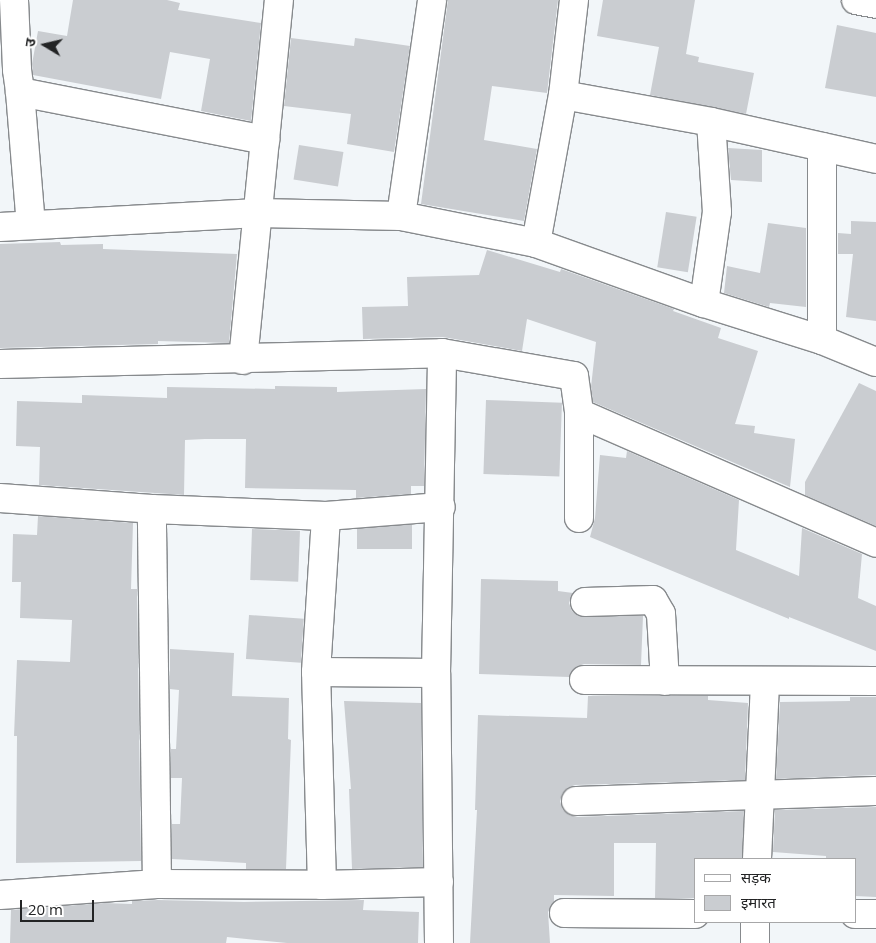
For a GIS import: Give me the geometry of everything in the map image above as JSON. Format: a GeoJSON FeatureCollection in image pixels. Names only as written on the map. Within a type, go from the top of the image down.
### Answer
{"type":"FeatureCollection","features":[{"type":"Feature","properties":{"kind":"street"},"geometry":{"type":"LineString","coordinates":[[14,0],[17,70],[31,225]]}},
{"type":"Feature","properties":{"kind":"street"},"geometry":{"type":"LineString","coordinates":[[243,360],[279,0]]}},
{"type":"Feature","properties":{"kind":"street"},"geometry":{"type":"LineString","coordinates":[[401,216],[432,0]]}},
{"type":"Feature","properties":{"kind":"street"},"geometry":{"type":"LineString","coordinates":[[536,243],[563,95],[574,0]]}},
{"type":"Feature","properties":{"kind":"street"},"geometry":{"type":"LineString","coordinates":[[856,0],[876,4]]}},
{"type":"Feature","properties":{"kind":"street"},"geometry":{"type":"LineString","coordinates":[[20,92],[265,140]]}},
{"type":"Feature","properties":{"kind":"street"},"geometry":{"type":"LineString","coordinates":[[563,95],[711,122],[876,159]]}},
{"type":"Feature","properties":{"kind":"street"},"geometry":{"type":"LineString","coordinates":[[704,303],[717,212],[711,122]]}},
{"type":"Feature","properties":{"kind":"street"},"geometry":{"type":"LineString","coordinates":[[822,147],[822,340]]}},
{"type":"Feature","properties":{"kind":"street"},"geometry":{"type":"LineString","coordinates":[[0,227],[258,213],[401,216],[536,243],[704,303],[822,340],[876,362]]}},
{"type":"Feature","properties":{"kind":"street"},"geometry":{"type":"LineString","coordinates":[[439,943],[436,673],[441,507],[442,353]]}},
{"type":"Feature","properties":{"kind":"street"},"geometry":{"type":"LineString","coordinates":[[0,364],[243,360],[442,353],[574,376],[579,414],[579,518]]}},
{"type":"Feature","properties":{"kind":"street"},"geometry":{"type":"LineString","coordinates":[[579,414],[876,543]]}},
{"type":"Feature","properties":{"kind":"street"},"geometry":{"type":"LineString","coordinates":[[0,498],[152,509],[326,516],[441,507]]}},
{"type":"Feature","properties":{"kind":"street"},"geometry":{"type":"LineString","coordinates":[[152,509],[157,884]]}},
{"type":"Feature","properties":{"kind":"street"},"geometry":{"type":"LineString","coordinates":[[322,885],[316,672],[326,516]]}},
{"type":"Feature","properties":{"kind":"street"},"geometry":{"type":"LineString","coordinates":[[585,602],[653,600],[661,614],[665,681]]}},
{"type":"Feature","properties":{"kind":"street"},"geometry":{"type":"LineString","coordinates":[[316,672],[436,673]]}},
{"type":"Feature","properties":{"kind":"street"},"geometry":{"type":"LineString","coordinates":[[584,680],[876,681]]}},
{"type":"Feature","properties":{"kind":"street"},"geometry":{"type":"LineString","coordinates":[[757,858],[765,681]]}},
{"type":"Feature","properties":{"kind":"street"},"geometry":{"type":"LineString","coordinates":[[576,801],[876,792]]}},
{"type":"Feature","properties":{"kind":"street"},"geometry":{"type":"LineString","coordinates":[[0,895],[157,884],[322,885],[438,882]]}},
{"type":"Feature","properties":{"kind":"street"},"geometry":{"type":"LineString","coordinates":[[564,913],[694,914]]}},
{"type":"Feature","properties":{"kind":"street"},"geometry":{"type":"LineString","coordinates":[[856,914],[876,914]]}},
{"type":"Feature","properties":{"kind":"street"},"geometry":{"type":"LineString","coordinates":[[755,923],[755,943]]}},
{"type":"Feature","properties":{"kind":"building"},"geometry":{"type":"Polygon","coordinates":[[[73,0],[167,0],[180,3],[178,10],[261,23],[251,121],[201,111],[210,59],[170,52],[161,99],[33,75],[32,64],[38,31],[67,36],[73,0]]]}},
{"type":"Feature","properties":{"kind":"building"},"geometry":{"type":"Polygon","coordinates":[[[448,0],[558,0],[547,93],[492,86],[484,140],[537,149],[524,221],[421,204],[448,0]]]}},
{"type":"Feature","properties":{"kind":"building"},"geometry":{"type":"Polygon","coordinates":[[[603,0],[695,0],[686,54],[699,57],[698,62],[754,73],[746,114],[650,95],[659,47],[597,36],[603,0]]]}},
{"type":"Feature","properties":{"kind":"building"},"geometry":{"type":"Polygon","coordinates":[[[837,25],[876,33],[876,97],[825,88],[837,25]]]}},
{"type":"Feature","properties":{"kind":"building"},"geometry":{"type":"Polygon","coordinates":[[[291,38],[354,46],[355,38],[410,46],[394,152],[347,144],[351,114],[284,106],[291,38]]]}},
{"type":"Feature","properties":{"kind":"building"},"geometry":{"type":"Polygon","coordinates":[[[299,145],[343,152],[338,187],[294,180],[299,145]]]}},
{"type":"Feature","properties":{"kind":"building"},"geometry":{"type":"Polygon","coordinates":[[[728,148],[762,150],[762,182],[731,180],[728,148]]]}},
{"type":"Feature","properties":{"kind":"building"},"geometry":{"type":"Polygon","coordinates":[[[666,212],[697,217],[688,272],[657,267],[666,212]]]}},
{"type":"Feature","properties":{"kind":"building"},"geometry":{"type":"Polygon","coordinates":[[[851,221],[876,222],[876,321],[846,317],[853,254],[838,254],[838,233],[851,234],[851,221]]]}},
{"type":"Feature","properties":{"kind":"building"},"geometry":{"type":"Polygon","coordinates":[[[768,223],[806,228],[806,307],[770,303],[769,307],[724,293],[727,266],[760,273],[768,223]]]}},
{"type":"Feature","properties":{"kind":"building"},"geometry":{"type":"Polygon","coordinates":[[[60,242],[61,245],[103,244],[103,249],[237,254],[229,343],[158,341],[158,344],[0,348],[0,244],[60,242]]]}},
{"type":"Feature","properties":{"kind":"building"},"geometry":{"type":"Polygon","coordinates":[[[487,250],[560,272],[561,269],[674,309],[673,311],[721,328],[718,338],[758,351],[735,424],[755,426],[754,433],[795,439],[790,487],[593,402],[591,387],[596,342],[527,319],[522,351],[443,337],[363,339],[362,307],[408,306],[407,277],[479,275],[487,250]]]}},
{"type":"Feature","properties":{"kind":"building"},"geometry":{"type":"Polygon","coordinates":[[[859,383],[876,391],[876,526],[805,495],[805,482],[859,383]]]}},
{"type":"Feature","properties":{"kind":"building"},"geometry":{"type":"Polygon","coordinates":[[[275,386],[337,387],[337,392],[426,389],[424,486],[411,486],[411,494],[356,498],[356,490],[245,488],[246,439],[185,440],[184,495],[39,485],[40,447],[16,446],[17,401],[82,403],[82,395],[167,398],[167,387],[275,389],[275,386]]]}},
{"type":"Feature","properties":{"kind":"building"},"geometry":{"type":"Polygon","coordinates":[[[486,400],[562,403],[559,477],[483,474],[486,400]]]}},
{"type":"Feature","properties":{"kind":"building"},"geometry":{"type":"Polygon","coordinates":[[[627,451],[739,500],[736,550],[799,576],[802,528],[862,554],[858,598],[876,606],[876,651],[789,617],[789,619],[590,537],[595,518],[600,455],[626,458],[627,451]]]}},
{"type":"Feature","properties":{"kind":"building"},"geometry":{"type":"Polygon","coordinates":[[[38,516],[133,523],[131,589],[137,589],[141,861],[16,863],[17,736],[14,736],[17,660],[70,662],[72,620],[20,618],[21,582],[12,582],[13,534],[37,535],[38,516]]]}},
{"type":"Feature","properties":{"kind":"building"},"geometry":{"type":"Polygon","coordinates":[[[357,525],[412,525],[412,549],[357,549],[357,525]]]}},
{"type":"Feature","properties":{"kind":"building"},"geometry":{"type":"Polygon","coordinates":[[[252,529],[300,531],[298,582],[250,580],[252,529]]]}},
{"type":"Feature","properties":{"kind":"building"},"geometry":{"type":"Polygon","coordinates":[[[481,579],[558,581],[558,591],[573,593],[569,603],[572,611],[578,616],[643,616],[641,665],[584,664],[576,667],[569,677],[479,674],[481,579]]]}},
{"type":"Feature","properties":{"kind":"building"},"geometry":{"type":"Polygon","coordinates":[[[249,615],[304,619],[301,663],[246,659],[249,615]]]}},
{"type":"Feature","properties":{"kind":"building"},"geometry":{"type":"Polygon","coordinates":[[[170,649],[234,653],[232,696],[289,698],[288,739],[291,740],[286,869],[246,869],[246,863],[172,859],[172,824],[180,824],[182,778],[171,778],[171,749],[176,749],[179,690],[170,689],[170,649]]]}},
{"type":"Feature","properties":{"kind":"building"},"geometry":{"type":"Polygon","coordinates":[[[588,696],[708,696],[708,700],[748,703],[745,780],[575,785],[567,788],[562,794],[560,801],[563,810],[569,815],[577,817],[744,811],[742,858],[694,858],[694,898],[655,898],[656,843],[614,843],[614,896],[554,895],[554,902],[548,912],[550,943],[470,943],[477,810],[475,810],[478,715],[587,718],[588,696]]]}},
{"type":"Feature","properties":{"kind":"building"},"geometry":{"type":"Polygon","coordinates":[[[850,697],[876,697],[876,775],[776,779],[780,702],[850,701],[850,697]]]}},
{"type":"Feature","properties":{"kind":"building"},"geometry":{"type":"Polygon","coordinates":[[[344,701],[421,703],[423,867],[352,869],[349,789],[351,789],[344,701]]]}},
{"type":"Feature","properties":{"kind":"building"},"geometry":{"type":"Polygon","coordinates":[[[876,807],[876,897],[856,896],[856,858],[826,858],[826,856],[773,852],[775,810],[876,807]]]}},
{"type":"Feature","properties":{"kind":"building"},"geometry":{"type":"Polygon","coordinates":[[[364,900],[363,910],[419,912],[418,943],[287,943],[227,937],[226,943],[10,943],[11,910],[104,903],[132,904],[132,901],[244,902],[364,900]]]}}]}
